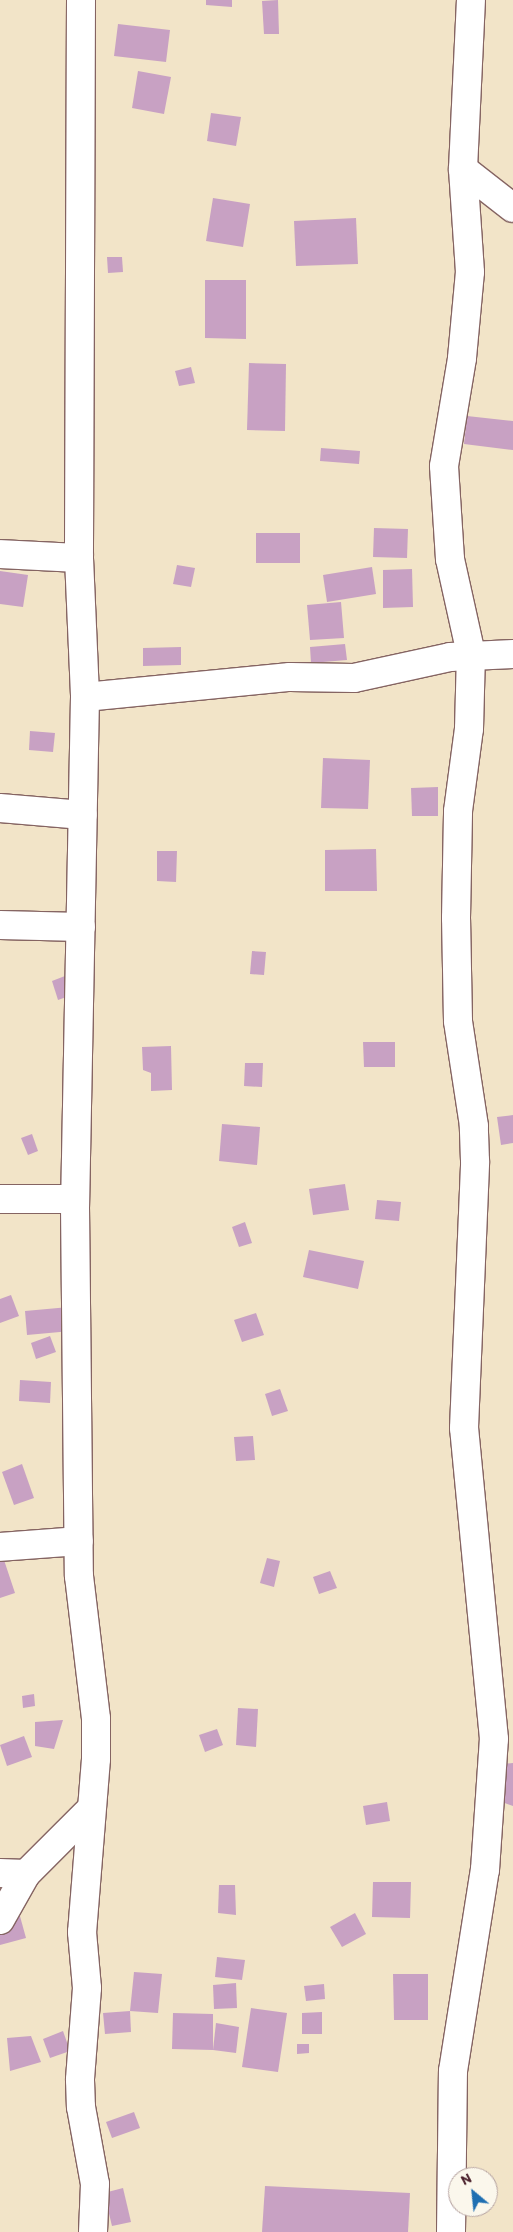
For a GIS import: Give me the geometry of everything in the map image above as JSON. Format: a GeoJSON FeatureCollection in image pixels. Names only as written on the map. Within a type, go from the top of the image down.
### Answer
{"type":"FeatureCollection","features":[{"type":"Feature","properties":{"kind":"street"},"geometry":{"type":"LineString","coordinates":[[81,0],[79,558],[85,697],[75,1199],[79,1576],[96,1719],[96,1759],[90,1810],[82,1932],[87,1988],[80,2080],[81,2108],[95,2184],[94,2232]]}},
{"type":"Feature","properties":{"kind":"street"},"geometry":{"type":"LineString","coordinates":[[451,2232],[453,2071],[485,1870],[494,1739],[464,1428],[475,1143],[458,1021],[456,918],[458,811],[469,729],[471,654],[450,559],[444,466],[462,358],[470,272],[463,169],[471,0]]}},
{"type":"Feature","properties":{"kind":"street"},"geometry":{"type":"LineString","coordinates":[[463,169],[513,208]]}},
{"type":"Feature","properties":{"kind":"street"},"geometry":{"type":"LineString","coordinates":[[0,554],[79,558]]}},
{"type":"Feature","properties":{"kind":"street"},"geometry":{"type":"LineString","coordinates":[[85,697],[290,677],[354,678],[471,654],[513,654]]}},
{"type":"Feature","properties":{"kind":"street"},"geometry":{"type":"LineString","coordinates":[[0,808],[83,815]]}},
{"type":"Feature","properties":{"kind":"street"},"geometry":{"type":"LineString","coordinates":[[0,925],[81,927]]}},
{"type":"Feature","properties":{"kind":"street"},"geometry":{"type":"LineString","coordinates":[[0,1200],[75,1199]]}},
{"type":"Feature","properties":{"kind":"street"},"geometry":{"type":"LineString","coordinates":[[0,1547],[79,1541]]}},
{"type":"Feature","properties":{"kind":"street"},"geometry":{"type":"LineString","coordinates":[[0,1920],[13,1874],[90,1810]]}},
{"type":"Feature","properties":{"kind":"building"},"geometry":{"type":"Polygon","coordinates":[[[206,0],[232,0],[232,7],[206,5],[206,0]]]}},
{"type":"Feature","properties":{"kind":"building"},"geometry":{"type":"Polygon","coordinates":[[[278,0],[279,34],[264,34],[262,1],[278,0]]]}},
{"type":"Feature","properties":{"kind":"building"},"geometry":{"type":"Polygon","coordinates":[[[118,24],[170,30],[166,62],[114,56],[118,24]]]}},
{"type":"Feature","properties":{"kind":"building"},"geometry":{"type":"Polygon","coordinates":[[[138,71],[171,77],[164,114],[132,108],[138,71]]]}},
{"type":"Feature","properties":{"kind":"building"},"geometry":{"type":"Polygon","coordinates":[[[211,113],[241,117],[236,146],[207,141],[211,113]]]}},
{"type":"Feature","properties":{"kind":"building"},"geometry":{"type":"Polygon","coordinates":[[[213,198],[250,204],[243,247],[206,241],[213,198]]]}},
{"type":"Feature","properties":{"kind":"building"},"geometry":{"type":"Polygon","coordinates":[[[356,218],[358,264],[296,266],[294,221],[356,218]]]}},
{"type":"Feature","properties":{"kind":"building"},"geometry":{"type":"Polygon","coordinates":[[[107,257],[122,257],[123,272],[108,273],[107,257]]]}},
{"type":"Feature","properties":{"kind":"building"},"geometry":{"type":"Polygon","coordinates":[[[205,280],[246,280],[246,339],[205,338],[205,280]]]}},
{"type":"Feature","properties":{"kind":"building"},"geometry":{"type":"Polygon","coordinates":[[[249,363],[286,364],[285,431],[247,430],[249,363]]]}},
{"type":"Feature","properties":{"kind":"building"},"geometry":{"type":"Polygon","coordinates":[[[191,367],[195,383],[179,386],[175,371],[191,367]]]}},
{"type":"Feature","properties":{"kind":"building"},"geometry":{"type":"Polygon","coordinates":[[[467,416],[513,421],[513,450],[464,444],[467,416]]]}},
{"type":"Feature","properties":{"kind":"building"},"geometry":{"type":"Polygon","coordinates":[[[321,448],[360,451],[359,464],[320,461],[321,448]]]}},
{"type":"Feature","properties":{"kind":"building"},"geometry":{"type":"Polygon","coordinates":[[[374,528],[408,529],[407,558],[373,557],[374,528]]]}},
{"type":"Feature","properties":{"kind":"building"},"geometry":{"type":"Polygon","coordinates":[[[256,533],[300,533],[300,563],[256,563],[256,533]]]}},
{"type":"Feature","properties":{"kind":"building"},"geometry":{"type":"Polygon","coordinates":[[[177,565],[195,568],[191,587],[173,584],[177,565]]]}},
{"type":"Feature","properties":{"kind":"building"},"geometry":{"type":"Polygon","coordinates":[[[372,567],[376,594],[327,602],[323,575],[372,567]]]}},
{"type":"Feature","properties":{"kind":"building"},"geometry":{"type":"Polygon","coordinates":[[[412,569],[413,607],[383,608],[383,570],[412,569]]]}},
{"type":"Feature","properties":{"kind":"building"},"geometry":{"type":"Polygon","coordinates":[[[0,571],[28,575],[23,607],[0,604],[0,571]]]}},
{"type":"Feature","properties":{"kind":"building"},"geometry":{"type":"Polygon","coordinates":[[[341,602],[344,638],[310,640],[307,605],[341,602]]]}},
{"type":"Feature","properties":{"kind":"building"},"geometry":{"type":"Polygon","coordinates":[[[345,644],[347,660],[311,663],[310,647],[345,644]]]}},
{"type":"Feature","properties":{"kind":"building"},"geometry":{"type":"Polygon","coordinates":[[[181,647],[181,665],[143,666],[143,648],[181,647]]]}},
{"type":"Feature","properties":{"kind":"building"},"geometry":{"type":"Polygon","coordinates":[[[30,731],[55,733],[53,752],[29,750],[30,731]]]}},
{"type":"Feature","properties":{"kind":"building"},"geometry":{"type":"Polygon","coordinates":[[[323,758],[370,760],[368,809],[321,808],[323,758]]]}},
{"type":"Feature","properties":{"kind":"building"},"geometry":{"type":"Polygon","coordinates":[[[438,787],[438,816],[412,816],[411,788],[438,787]]]}},
{"type":"Feature","properties":{"kind":"building"},"geometry":{"type":"Polygon","coordinates":[[[376,849],[377,891],[325,891],[325,850],[376,849]]]}},
{"type":"Feature","properties":{"kind":"building"},"geometry":{"type":"Polygon","coordinates":[[[157,851],[177,851],[176,882],[157,881],[157,851]]]}},
{"type":"Feature","properties":{"kind":"building"},"geometry":{"type":"Polygon","coordinates":[[[252,951],[266,952],[264,975],[250,974],[252,951]]]}},
{"type":"Feature","properties":{"kind":"building"},"geometry":{"type":"Polygon","coordinates":[[[65,976],[72,995],[58,1000],[52,981],[65,976]]]}},
{"type":"Feature","properties":{"kind":"building"},"geometry":{"type":"Polygon","coordinates":[[[363,1042],[395,1042],[395,1067],[364,1067],[363,1042]]]}},
{"type":"Feature","properties":{"kind":"building"},"geometry":{"type":"Polygon","coordinates":[[[171,1046],[172,1090],[151,1091],[151,1073],[143,1070],[142,1047],[171,1046]]]}},
{"type":"Feature","properties":{"kind":"building"},"geometry":{"type":"Polygon","coordinates":[[[245,1063],[263,1063],[262,1087],[244,1086],[245,1063]]]}},
{"type":"Feature","properties":{"kind":"building"},"geometry":{"type":"Polygon","coordinates":[[[513,1115],[513,1143],[501,1145],[497,1117],[513,1115]]]}},
{"type":"Feature","properties":{"kind":"building"},"geometry":{"type":"Polygon","coordinates":[[[222,1124],[260,1127],[257,1165],[219,1161],[222,1124]]]}},
{"type":"Feature","properties":{"kind":"building"},"geometry":{"type":"Polygon","coordinates":[[[32,1134],[38,1151],[28,1155],[21,1138],[32,1134]]]}},
{"type":"Feature","properties":{"kind":"building"},"geometry":{"type":"Polygon","coordinates":[[[345,1184],[349,1210],[313,1215],[309,1189],[345,1184]]]}},
{"type":"Feature","properties":{"kind":"building"},"geometry":{"type":"Polygon","coordinates":[[[377,1200],[401,1202],[399,1221],[375,1219],[377,1200]]]}},
{"type":"Feature","properties":{"kind":"building"},"geometry":{"type":"Polygon","coordinates":[[[245,1222],[252,1243],[239,1247],[232,1227],[245,1222]]]}},
{"type":"Feature","properties":{"kind":"building"},"geometry":{"type":"Polygon","coordinates":[[[309,1250],[364,1261],[358,1289],[303,1277],[309,1250]]]}},
{"type":"Feature","properties":{"kind":"building"},"geometry":{"type":"Polygon","coordinates":[[[11,1295],[19,1316],[0,1323],[0,1299],[11,1295]]]}},
{"type":"Feature","properties":{"kind":"building"},"geometry":{"type":"Polygon","coordinates":[[[69,1307],[71,1331],[27,1335],[25,1311],[69,1307]]]}},
{"type":"Feature","properties":{"kind":"building"},"geometry":{"type":"Polygon","coordinates":[[[256,1313],[264,1335],[242,1342],[234,1320],[256,1313]]]}},
{"type":"Feature","properties":{"kind":"building"},"geometry":{"type":"Polygon","coordinates":[[[50,1336],[56,1352],[36,1359],[31,1343],[50,1336]]]}},
{"type":"Feature","properties":{"kind":"building"},"geometry":{"type":"Polygon","coordinates":[[[20,1380],[51,1382],[50,1403],[19,1401],[20,1380]]]}},
{"type":"Feature","properties":{"kind":"building"},"geometry":{"type":"Polygon","coordinates":[[[280,1389],[288,1411],[272,1416],[265,1394],[280,1389]]]}},
{"type":"Feature","properties":{"kind":"building"},"geometry":{"type":"Polygon","coordinates":[[[253,1436],[255,1460],[236,1461],[234,1437],[253,1436]]]}},
{"type":"Feature","properties":{"kind":"building"},"geometry":{"type":"Polygon","coordinates":[[[22,1464],[34,1498],[14,1505],[2,1472],[22,1464]]]}},
{"type":"Feature","properties":{"kind":"building"},"geometry":{"type":"Polygon","coordinates":[[[3,1557],[15,1593],[0,1598],[0,1558],[3,1557]]]}},
{"type":"Feature","properties":{"kind":"building"},"geometry":{"type":"Polygon","coordinates":[[[267,1558],[280,1561],[274,1587],[260,1583],[267,1558]]]}},
{"type":"Feature","properties":{"kind":"building"},"geometry":{"type":"Polygon","coordinates":[[[330,1571],[337,1588],[319,1594],[313,1577],[330,1571]]]}},
{"type":"Feature","properties":{"kind":"building"},"geometry":{"type":"Polygon","coordinates":[[[34,1694],[35,1706],[23,1708],[22,1696],[34,1694]]]}},
{"type":"Feature","properties":{"kind":"building"},"geometry":{"type":"Polygon","coordinates":[[[238,1708],[258,1709],[256,1747],[236,1745],[238,1708]]]}},
{"type":"Feature","properties":{"kind":"building"},"geometry":{"type":"Polygon","coordinates":[[[63,1720],[54,1749],[35,1746],[35,1722],[63,1720]]]}},
{"type":"Feature","properties":{"kind":"building"},"geometry":{"type":"Polygon","coordinates":[[[217,1729],[223,1745],[205,1752],[199,1735],[217,1729]]]}},
{"type":"Feature","properties":{"kind":"building"},"geometry":{"type":"Polygon","coordinates":[[[24,1736],[32,1757],[7,1766],[0,1745],[24,1736]]]}},
{"type":"Feature","properties":{"kind":"building"},"geometry":{"type":"Polygon","coordinates":[[[513,1763],[513,1806],[502,1802],[501,1764],[513,1763]]]}},
{"type":"Feature","properties":{"kind":"building"},"geometry":{"type":"Polygon","coordinates":[[[387,1802],[390,1821],[366,1825],[363,1806],[387,1802]]]}},
{"type":"Feature","properties":{"kind":"building"},"geometry":{"type":"Polygon","coordinates":[[[373,1882],[411,1882],[410,1918],[372,1917],[373,1882]]]}},
{"type":"Feature","properties":{"kind":"building"},"geometry":{"type":"Polygon","coordinates":[[[219,1885],[235,1885],[236,1915],[218,1913],[219,1885]]]}},
{"type":"Feature","properties":{"kind":"building"},"geometry":{"type":"Polygon","coordinates":[[[18,1909],[26,1938],[0,1945],[0,1914],[18,1909]]]}},
{"type":"Feature","properties":{"kind":"building"},"geometry":{"type":"Polygon","coordinates":[[[355,1913],[366,1934],[342,1947],[330,1927],[355,1913]]]}},
{"type":"Feature","properties":{"kind":"building"},"geometry":{"type":"Polygon","coordinates":[[[217,1957],[245,1960],[242,1980],[215,1977],[217,1957]]]}},
{"type":"Feature","properties":{"kind":"building"},"geometry":{"type":"Polygon","coordinates":[[[134,1972],[162,1974],[158,2013],[130,2011],[134,1972]]]}},
{"type":"Feature","properties":{"kind":"building"},"geometry":{"type":"Polygon","coordinates":[[[393,1974],[428,1974],[428,2020],[394,2020],[393,1974]]]}},
{"type":"Feature","properties":{"kind":"building"},"geometry":{"type":"Polygon","coordinates":[[[236,1983],[237,2008],[214,2009],[213,1985],[236,1983]]]}},
{"type":"Feature","properties":{"kind":"building"},"geometry":{"type":"Polygon","coordinates":[[[324,1984],[325,1999],[306,2001],[304,1986],[324,1984]]]}},
{"type":"Feature","properties":{"kind":"building"},"geometry":{"type":"Polygon","coordinates":[[[251,2008],[287,2013],[278,2072],[242,2067],[251,2008]]]}},
{"type":"Feature","properties":{"kind":"building"},"geometry":{"type":"Polygon","coordinates":[[[130,2011],[131,2032],[105,2034],[103,2013],[130,2011]]]}},
{"type":"Feature","properties":{"kind":"building"},"geometry":{"type":"Polygon","coordinates":[[[322,2012],[322,2034],[302,2034],[302,2013],[322,2012]]]}},
{"type":"Feature","properties":{"kind":"building"},"geometry":{"type":"Polygon","coordinates":[[[173,2013],[213,2014],[213,2050],[172,2049],[173,2013]]]}},
{"type":"Feature","properties":{"kind":"building"},"geometry":{"type":"Polygon","coordinates":[[[216,2023],[239,2027],[236,2053],[213,2050],[216,2023]]]}},
{"type":"Feature","properties":{"kind":"building"},"geometry":{"type":"Polygon","coordinates":[[[63,2031],[70,2051],[50,2058],[43,2039],[63,2031]]]}},
{"type":"Feature","properties":{"kind":"building"},"geometry":{"type":"Polygon","coordinates":[[[31,2036],[41,2062],[10,2071],[7,2038],[31,2036]]]}},
{"type":"Feature","properties":{"kind":"building"},"geometry":{"type":"Polygon","coordinates":[[[297,2044],[309,2044],[309,2053],[297,2054],[297,2044]]]}},
{"type":"Feature","properties":{"kind":"building"},"geometry":{"type":"Polygon","coordinates":[[[134,2112],[140,2128],[112,2138],[106,2122],[134,2112]]]}},
{"type":"Feature","properties":{"kind":"building"},"geometry":{"type":"Polygon","coordinates":[[[265,2186],[410,2193],[408,2232],[262,2232],[265,2186]]]}},
{"type":"Feature","properties":{"kind":"building"},"geometry":{"type":"Polygon","coordinates":[[[123,2188],[131,2222],[112,2226],[104,2193],[123,2188]]]}}]}
